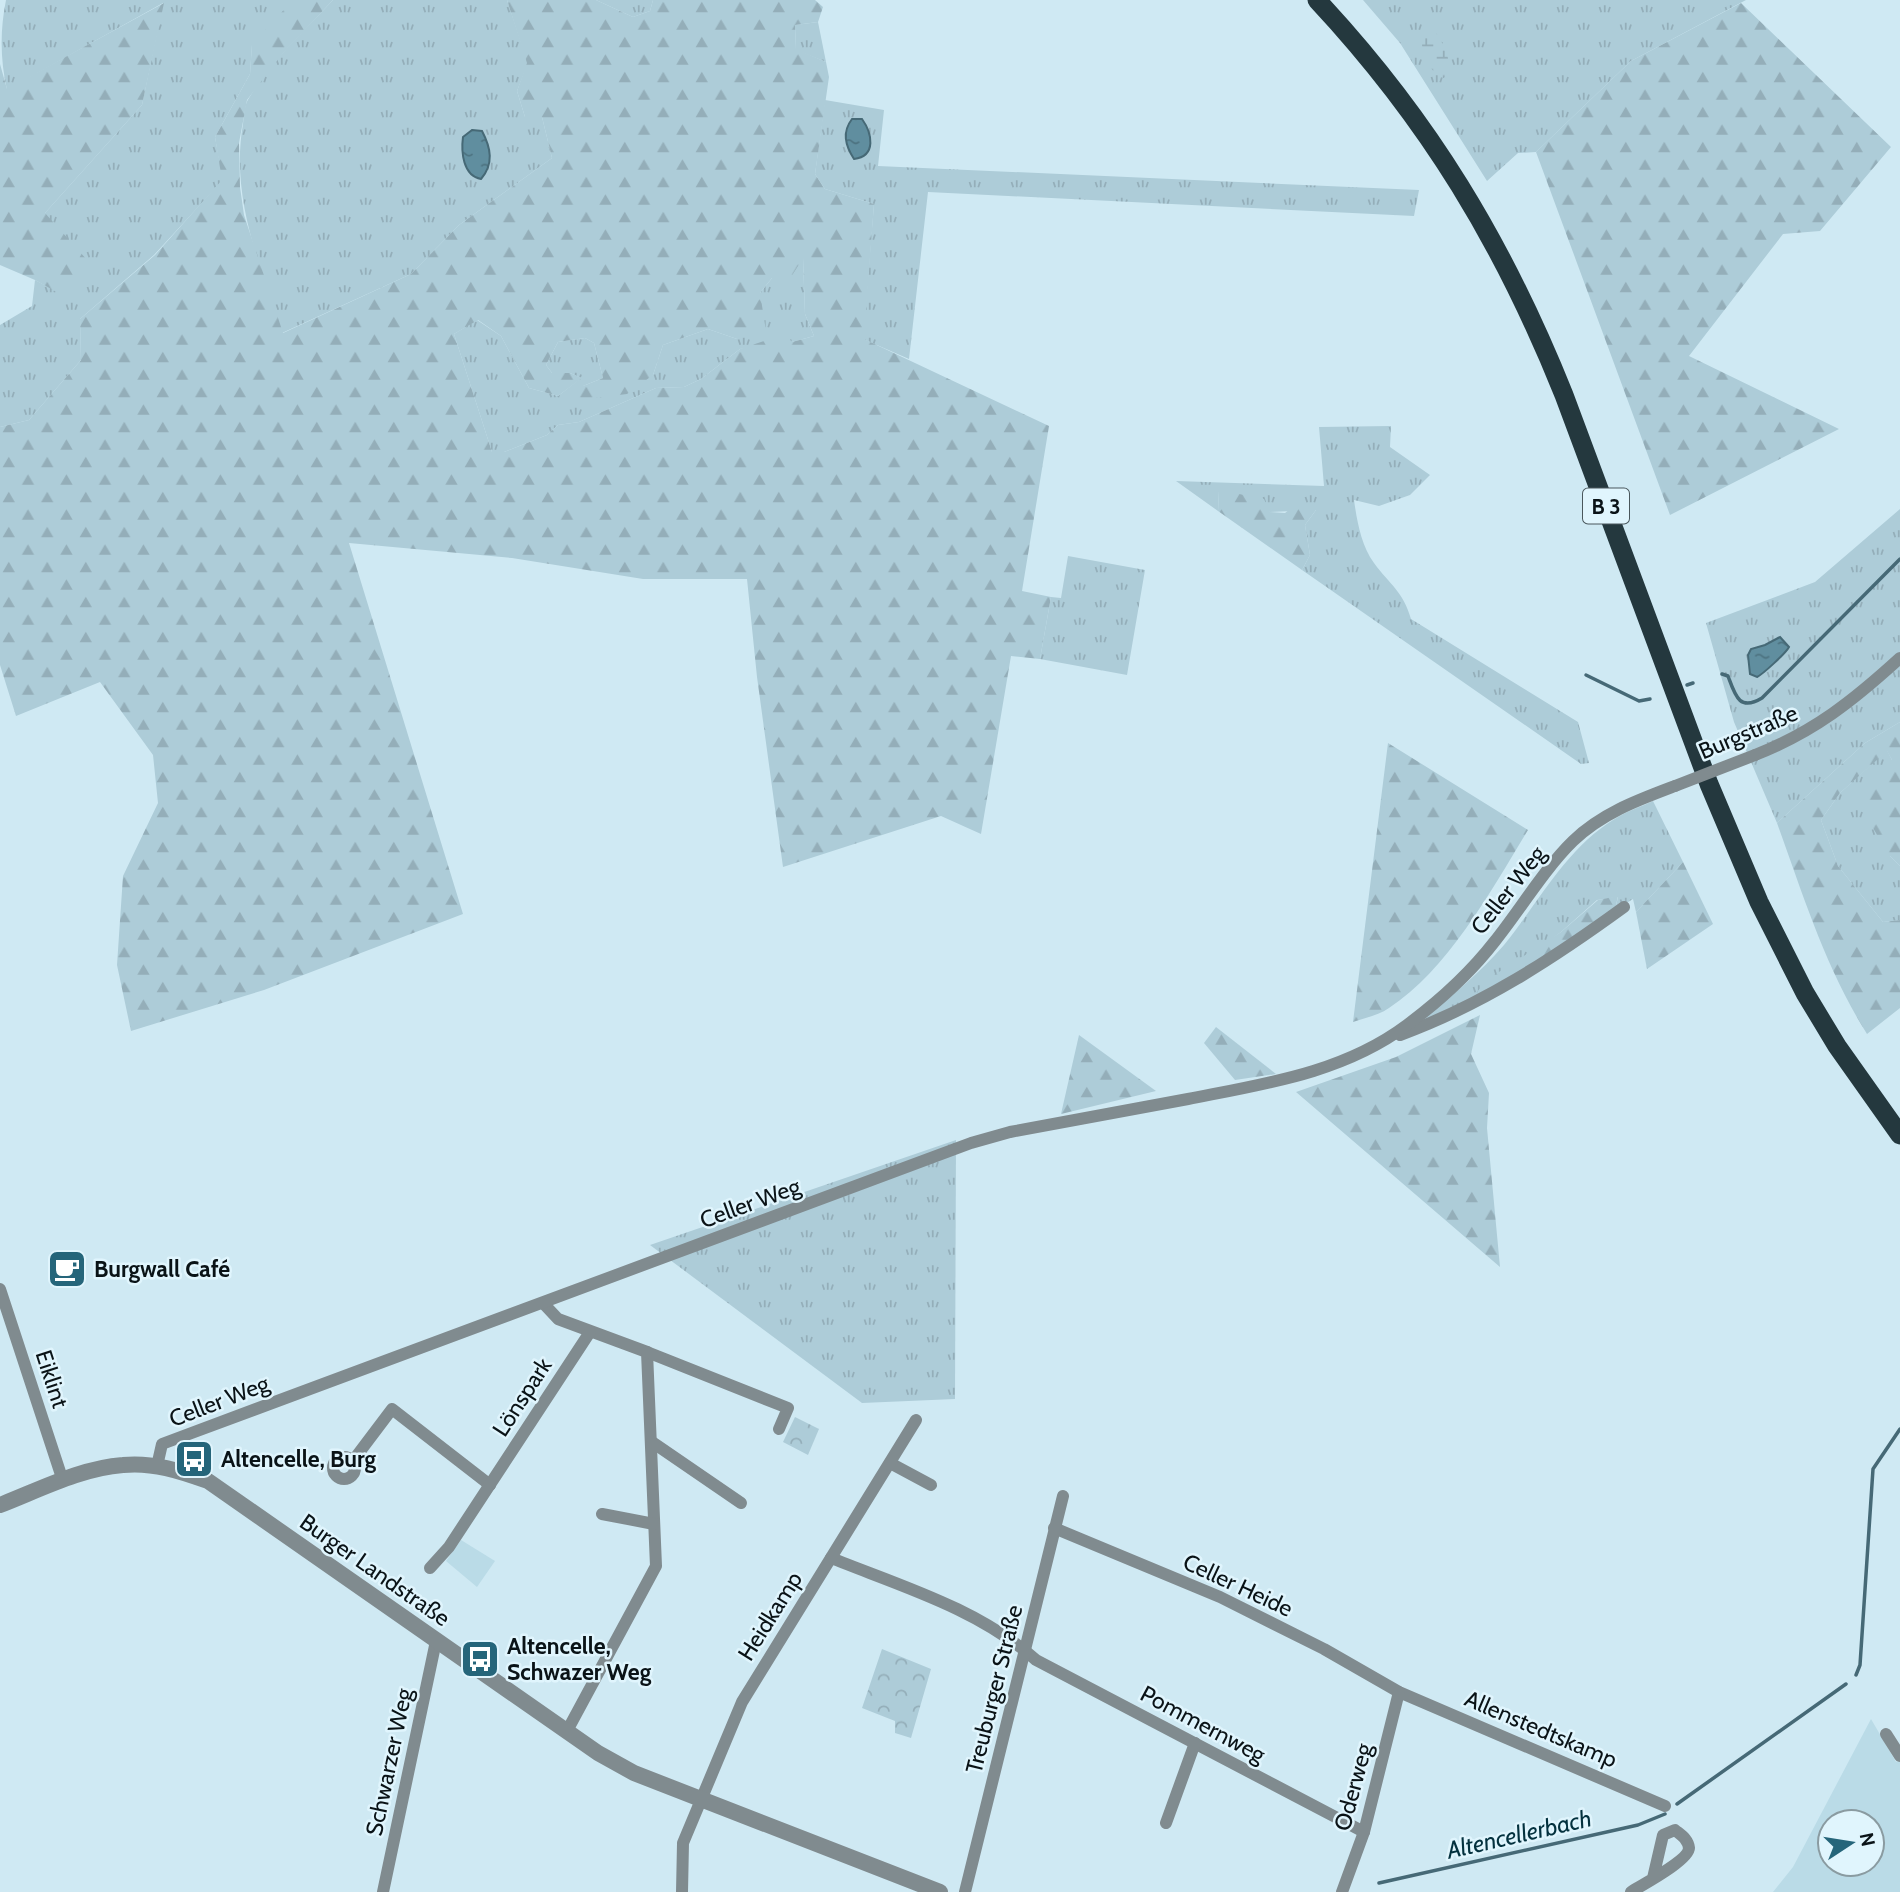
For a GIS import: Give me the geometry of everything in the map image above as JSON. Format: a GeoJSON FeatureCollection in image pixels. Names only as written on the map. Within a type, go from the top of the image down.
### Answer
{"type":"FeatureCollection","features":[{"type":"Feature","properties":{"kind":"highway","name":"B 3"},"geometry":{"type":"LineString","coordinates":[[1317,0],[1371,61],[1436,147],[1502,257],[1541,336],[1709,784],[1759,902],[1783,951],[1825,1024],[1873,1099],[1900,1135]]}},
{"type":"Feature","properties":{"kind":"street","name":"Burgstraße"},"geometry":{"type":"LineString","coordinates":[[1675,786],[1779,746],[1821,723],[1855,699],[1900,658]]}},
{"type":"Feature","properties":{"kind":"street","name":"Celler Weg"},"geometry":{"type":"LineString","coordinates":[[1386,1040],[1435,1001],[1493,945],[1572,842],[1610,813],[1675,786]]}},
{"type":"Feature","properties":{"kind":"street","name":"Celler Weg"},"geometry":{"type":"LineString","coordinates":[[157,1466],[162,1444],[971,1143],[1010,1132],[1299,1076],[1332,1066],[1386,1040],[1450,1016],[1512,983],[1577,941],[1624,906]]}},
{"type":"Feature","properties":{"kind":"street","name":"Eiklint"},"geometry":{"type":"LineString","coordinates":[[0,1289],[63,1481]]}},
{"type":"Feature","properties":{"kind":"street"},"geometry":{"type":"LineString","coordinates":[[543,1303],[558,1319],[789,1408],[779,1429]]}},
{"type":"Feature","properties":{"kind":"street","name":"Lönspark"},"geometry":{"type":"LineString","coordinates":[[430,1568],[449,1546],[590,1332]]}},
{"type":"Feature","properties":{"kind":"street"},"geometry":{"type":"LineString","coordinates":[[567,1731],[656,1566],[646,1352]]}},
{"type":"Feature","properties":{"kind":"street"},"geometry":{"type":"LineString","coordinates":[[352,1462],[392,1409],[490,1485]]}},
{"type":"Feature","properties":{"kind":"street","name":"Heidkamp"},"geometry":{"type":"LineString","coordinates":[[682,1892],[683,1843],[742,1702],[916,1420]]}},
{"type":"Feature","properties":{"kind":"street"},"geometry":{"type":"LineString","coordinates":[[652,1442],[741,1503]]}},
{"type":"Feature","properties":{"kind":"street"},"geometry":{"type":"LineString","coordinates":[[890,1463],[931,1485]]}},
{"type":"Feature","properties":{"kind":"street","name":"Burger Landstraße"},"geometry":{"type":"LineString","coordinates":[[0,1504],[95,1470],[124,1465],[157,1466],[208,1481],[598,1753],[635,1773],[940,1892]]}},
{"type":"Feature","properties":{"kind":"street","name":"Treuburger Straße"},"geometry":{"type":"LineString","coordinates":[[964,1892],[1063,1496]]}},
{"type":"Feature","properties":{"kind":"street"},"geometry":{"type":"LineString","coordinates":[[602,1514],[654,1524]]}},
{"type":"Feature","properties":{"kind":"street","name":"Celler Heide"},"geometry":{"type":"LineString","coordinates":[[1054,1528],[1220,1597],[1324,1649],[1399,1692]]}},
{"type":"Feature","properties":{"kind":"street","name":"Pommernweg"},"geometry":{"type":"LineString","coordinates":[[831,1558],[946,1604],[1004,1634],[1036,1660],[1364,1832]]}},
{"type":"Feature","properties":{"kind":"street","name":"Schwarzer Weg"},"geometry":{"type":"LineString","coordinates":[[383,1892],[436,1641]]}},
{"type":"Feature","properties":{"kind":"street","name":"Allenstedtskamp"},"geometry":{"type":"LineString","coordinates":[[1399,1692],[1665,1805]]}},
{"type":"Feature","properties":{"kind":"street","name":"Oderweg"},"geometry":{"type":"LineString","coordinates":[[1342,1892],[1364,1832],[1399,1692]]}},
{"type":"Feature","properties":{"kind":"street"},"geometry":{"type":"LineString","coordinates":[[1886,1734],[1900,1756]]}},
{"type":"Feature","properties":{"kind":"street"},"geometry":{"type":"LineString","coordinates":[[1166,1823],[1195,1743]]}},
{"type":"Feature","properties":{"kind":"street"},"geometry":{"type":"LineString","coordinates":[[1631,1892],[1653,1878]]}},
{"type":"Feature","properties":{"kind":"shaded area"},"geometry":{"type":"Polygon","coordinates":[[[461,1540],[495,1561],[477,1587],[446,1561],[461,1540]]]}},
{"type":"Feature","properties":{"kind":"shaded area"},"geometry":{"type":"Polygon","coordinates":[[[1871,1719],[1896,1762],[1900,1760],[1900,1892],[1773,1892],[1793,1867],[1816,1823],[1816,1878],[1886,1878],[1886,1808],[1824,1808],[1871,1719]]]}},
{"type":"Feature","properties":{"kind":"green space"},"geometry":{"type":"Polygon","coordinates":[[[6,0],[295,0],[252,45],[250,74],[215,137],[223,180],[154,255],[80,319],[81,360],[29,420],[0,427],[0,325],[32,306],[35,280],[62,294],[45,213],[142,105],[163,3],[7,90],[2,45],[6,0]]]}},
{"type":"Feature","properties":{"kind":"green space"},"geometry":{"type":"Polygon","coordinates":[[[293,0],[333,0],[283,53],[247,100],[239,143],[244,215],[283,333],[411,274],[459,225],[552,158],[542,117],[525,117],[517,91],[527,63],[507,0],[596,0],[633,17],[650,11],[653,0],[815,0],[823,7],[818,22],[795,25],[796,49],[826,62],[829,77],[815,174],[825,189],[874,204],[864,339],[1049,426],[1022,591],[1051,597],[1040,659],[1011,656],[981,834],[941,816],[783,867],[757,677],[747,579],[643,579],[512,558],[349,543],[463,914],[264,990],[131,1031],[117,965],[123,876],[158,803],[153,755],[100,682],[16,716],[0,665],[0,427],[29,420],[81,360],[80,319],[155,255],[222,180],[215,137],[250,74],[252,44],[293,0]],[[803,258],[786,285],[772,278],[760,293],[766,331],[737,339],[708,329],[663,345],[653,375],[627,394],[577,400],[583,386],[603,378],[594,343],[585,338],[558,342],[546,365],[552,373],[570,373],[582,378],[558,396],[529,388],[501,336],[478,320],[454,334],[492,452],[504,452],[547,435],[558,425],[579,422],[656,388],[684,387],[701,379],[740,349],[785,334],[792,342],[814,336],[805,314],[803,258]]]}},
{"type":"Feature","properties":{"kind":"green space"},"geometry":{"type":"Polygon","coordinates":[[[333,0],[507,0],[528,63],[517,91],[525,117],[542,117],[552,158],[459,225],[411,274],[282,333],[249,230],[244,204],[240,151],[244,111],[247,101],[266,72],[333,0]]]}},
{"type":"Feature","properties":{"kind":"green space"},"geometry":{"type":"Polygon","coordinates":[[[596,0],[653,0],[650,11],[633,17],[596,0]]]}},
{"type":"Feature","properties":{"kind":"green space"},"geometry":{"type":"Polygon","coordinates":[[[1363,0],[1746,0],[1631,61],[1536,152],[1518,153],[1487,181],[1400,43],[1363,0]]]}},
{"type":"Feature","properties":{"kind":"green space"},"geometry":{"type":"Polygon","coordinates":[[[164,3],[142,105],[45,213],[88,261],[62,295],[0,265],[0,64],[7,89],[164,3]]]}},
{"type":"Feature","properties":{"kind":"green space"},"geometry":{"type":"Polygon","coordinates":[[[1741,3],[1891,147],[1820,231],[1783,234],[1689,356],[1839,429],[1670,515],[1536,152],[1631,61],[1741,3]]]}},
{"type":"Feature","properties":{"kind":"green space"},"geometry":{"type":"Polygon","coordinates":[[[818,22],[826,62],[796,50],[795,25],[818,22]]]}},
{"type":"Feature","properties":{"kind":"green space"},"geometry":{"type":"Polygon","coordinates":[[[1434,30],[1444,47],[1448,61],[1449,67],[1444,78],[1435,73],[1423,52],[1423,37],[1427,31],[1434,30]]]}},
{"type":"Feature","properties":{"kind":"green space"},"geometry":{"type":"Polygon","coordinates":[[[825,100],[884,110],[878,166],[1419,190],[1414,216],[928,192],[909,359],[863,339],[874,204],[825,189],[815,174],[825,100]]]}},
{"type":"Feature","properties":{"kind":"green space"},"geometry":{"type":"Polygon","coordinates":[[[803,257],[805,314],[814,336],[792,342],[740,349],[701,379],[684,387],[656,388],[579,422],[558,425],[547,435],[504,452],[492,452],[454,334],[477,320],[501,336],[529,388],[558,396],[581,378],[570,373],[552,373],[546,365],[558,342],[585,338],[594,343],[603,378],[583,386],[653,375],[663,345],[708,329],[737,339],[760,293],[772,278],[803,257]]]}},
{"type":"Feature","properties":{"kind":"green space"},"geometry":{"type":"Polygon","coordinates":[[[1391,426],[1390,447],[1430,475],[1410,495],[1379,506],[1354,500],[1360,533],[1370,556],[1400,595],[1411,619],[1578,722],[1589,763],[1581,764],[1302,570],[1310,555],[1305,525],[1316,510],[1270,512],[1219,491],[1218,511],[1176,481],[1324,486],[1319,427],[1391,426]]]}},
{"type":"Feature","properties":{"kind":"green space"},"geometry":{"type":"Polygon","coordinates":[[[1219,490],[1264,499],[1270,512],[1285,513],[1300,501],[1316,510],[1305,525],[1310,555],[1302,570],[1218,511],[1219,490]]]}},
{"type":"Feature","properties":{"kind":"green space"},"geometry":{"type":"Polygon","coordinates":[[[1900,509],[1900,722],[1865,743],[1777,823],[1734,722],[1706,623],[1815,582],[1900,509]]]}},
{"type":"Feature","properties":{"kind":"green space"},"geometry":{"type":"Polygon","coordinates":[[[1068,556],[1145,570],[1127,675],[1040,659],[1051,597],[1061,598],[1068,556]]]}},
{"type":"Feature","properties":{"kind":"green space"},"geometry":{"type":"Polygon","coordinates":[[[1900,722],[1900,866],[1890,856],[1859,805],[1892,760],[1887,751],[1840,793],[1821,820],[1838,866],[1883,922],[1900,920],[1900,1008],[1867,1034],[1827,958],[1777,823],[1865,743],[1900,722]]]}},
{"type":"Feature","properties":{"kind":"green space"},"geometry":{"type":"Polygon","coordinates":[[[1388,743],[1528,830],[1467,927],[1430,973],[1389,1008],[1353,1022],[1388,743]]]}},
{"type":"Feature","properties":{"kind":"green space"},"geometry":{"type":"Polygon","coordinates":[[[1887,750],[1892,760],[1890,856],[1900,866],[1900,920],[1883,922],[1838,866],[1821,820],[1840,793],[1887,750]]]}},
{"type":"Feature","properties":{"kind":"green space"},"geometry":{"type":"Polygon","coordinates":[[[1653,801],[1683,862],[1636,912],[1633,899],[1615,910],[1618,897],[1597,900],[1561,932],[1473,997],[1416,1025],[1494,956],[1581,846],[1613,820],[1653,801]]]}},
{"type":"Feature","properties":{"kind":"green space"},"geometry":{"type":"Polygon","coordinates":[[[1683,862],[1713,924],[1647,969],[1636,912],[1683,862]]]}},
{"type":"Feature","properties":{"kind":"green space"},"geometry":{"type":"Polygon","coordinates":[[[1618,896],[1615,910],[1574,940],[1471,999],[1488,979],[1561,932],[1598,900],[1618,896]]]}},
{"type":"Feature","properties":{"kind":"green space"},"geometry":{"type":"Polygon","coordinates":[[[1480,1015],[1471,1054],[1489,1093],[1487,1128],[1500,1267],[1296,1092],[1396,1057],[1480,1015]]]}},
{"type":"Feature","properties":{"kind":"green space"},"geometry":{"type":"Polygon","coordinates":[[[1216,1027],[1276,1074],[1235,1080],[1204,1043],[1216,1027]]]}},
{"type":"Feature","properties":{"kind":"green space"},"geometry":{"type":"Polygon","coordinates":[[[1079,1035],[1156,1091],[1061,1114],[1079,1035]]]}},
{"type":"Feature","properties":{"kind":"green space"},"geometry":{"type":"Polygon","coordinates":[[[956,1140],[955,1399],[862,1403],[650,1245],[956,1140]]]}},
{"type":"Feature","properties":{"kind":"green space"},"geometry":{"type":"Polygon","coordinates":[[[795,1417],[819,1429],[808,1455],[783,1442],[795,1417]]]}},
{"type":"Feature","properties":{"kind":"green space"},"geometry":{"type":"Polygon","coordinates":[[[882,1649],[931,1669],[911,1738],[895,1733],[895,1721],[862,1708],[882,1649]]]}},
{"type":"Feature","properties":{"kind":"water"},"geometry":{"type":"Polygon","coordinates":[[[852,119],[862,119],[870,137],[869,149],[861,157],[854,159],[846,139],[852,119]]]}},
{"type":"Feature","properties":{"kind":"water"},"geometry":{"type":"Polygon","coordinates":[[[472,130],[482,131],[489,150],[488,168],[481,179],[470,173],[464,162],[463,137],[472,130]]]}},
{"type":"Feature","properties":{"kind":"water"},"geometry":{"type":"Polygon","coordinates":[[[1780,637],[1789,647],[1787,650],[1757,677],[1750,674],[1748,655],[1751,649],[1780,637]]]}},
{"type":"Feature","properties":{"kind":"waterway"},"geometry":{"type":"LineString","coordinates":[[1722,674],[1728,676],[1736,695],[1743,702],[1754,702],[1762,698],[1900,559]]}},
{"type":"Feature","properties":{"kind":"waterway"},"geometry":{"type":"LineString","coordinates":[[1586,675],[1639,701],[1650,699]]}},
{"type":"Feature","properties":{"kind":"waterway"},"geometry":{"type":"LineString","coordinates":[[1687,685],[1693,683]]}},
{"type":"Feature","properties":{"kind":"waterway","name":"Altencellerbach"},"geometry":{"type":"LineString","coordinates":[[1856,1675],[1860,1665],[1873,1469],[1900,1429]]}},
{"type":"Feature","properties":{"kind":"waterway","name":"Altencellerbach"},"geometry":{"type":"LineString","coordinates":[[1677,1804],[1846,1684]]}},
{"type":"Feature","properties":{"kind":"waterway","name":"Altencellerbach"},"geometry":{"type":"LineString","coordinates":[[1379,1883],[1638,1825],[1665,1814]]}},
{"type":"Feature","properties":{"kind":"place","name":"Burgwall Café"},"geometry":{"type":"Point","coordinates":[67,1269]}},
{"type":"Feature","properties":{"kind":"place","name":"Altencelle, Burg"},"geometry":{"type":"Point","coordinates":[194,1459]}},
{"type":"Feature","properties":{"kind":"place","name":"Altencelle, Schwazer Weg"},"geometry":{"type":"Point","coordinates":[480,1659]}}]}
